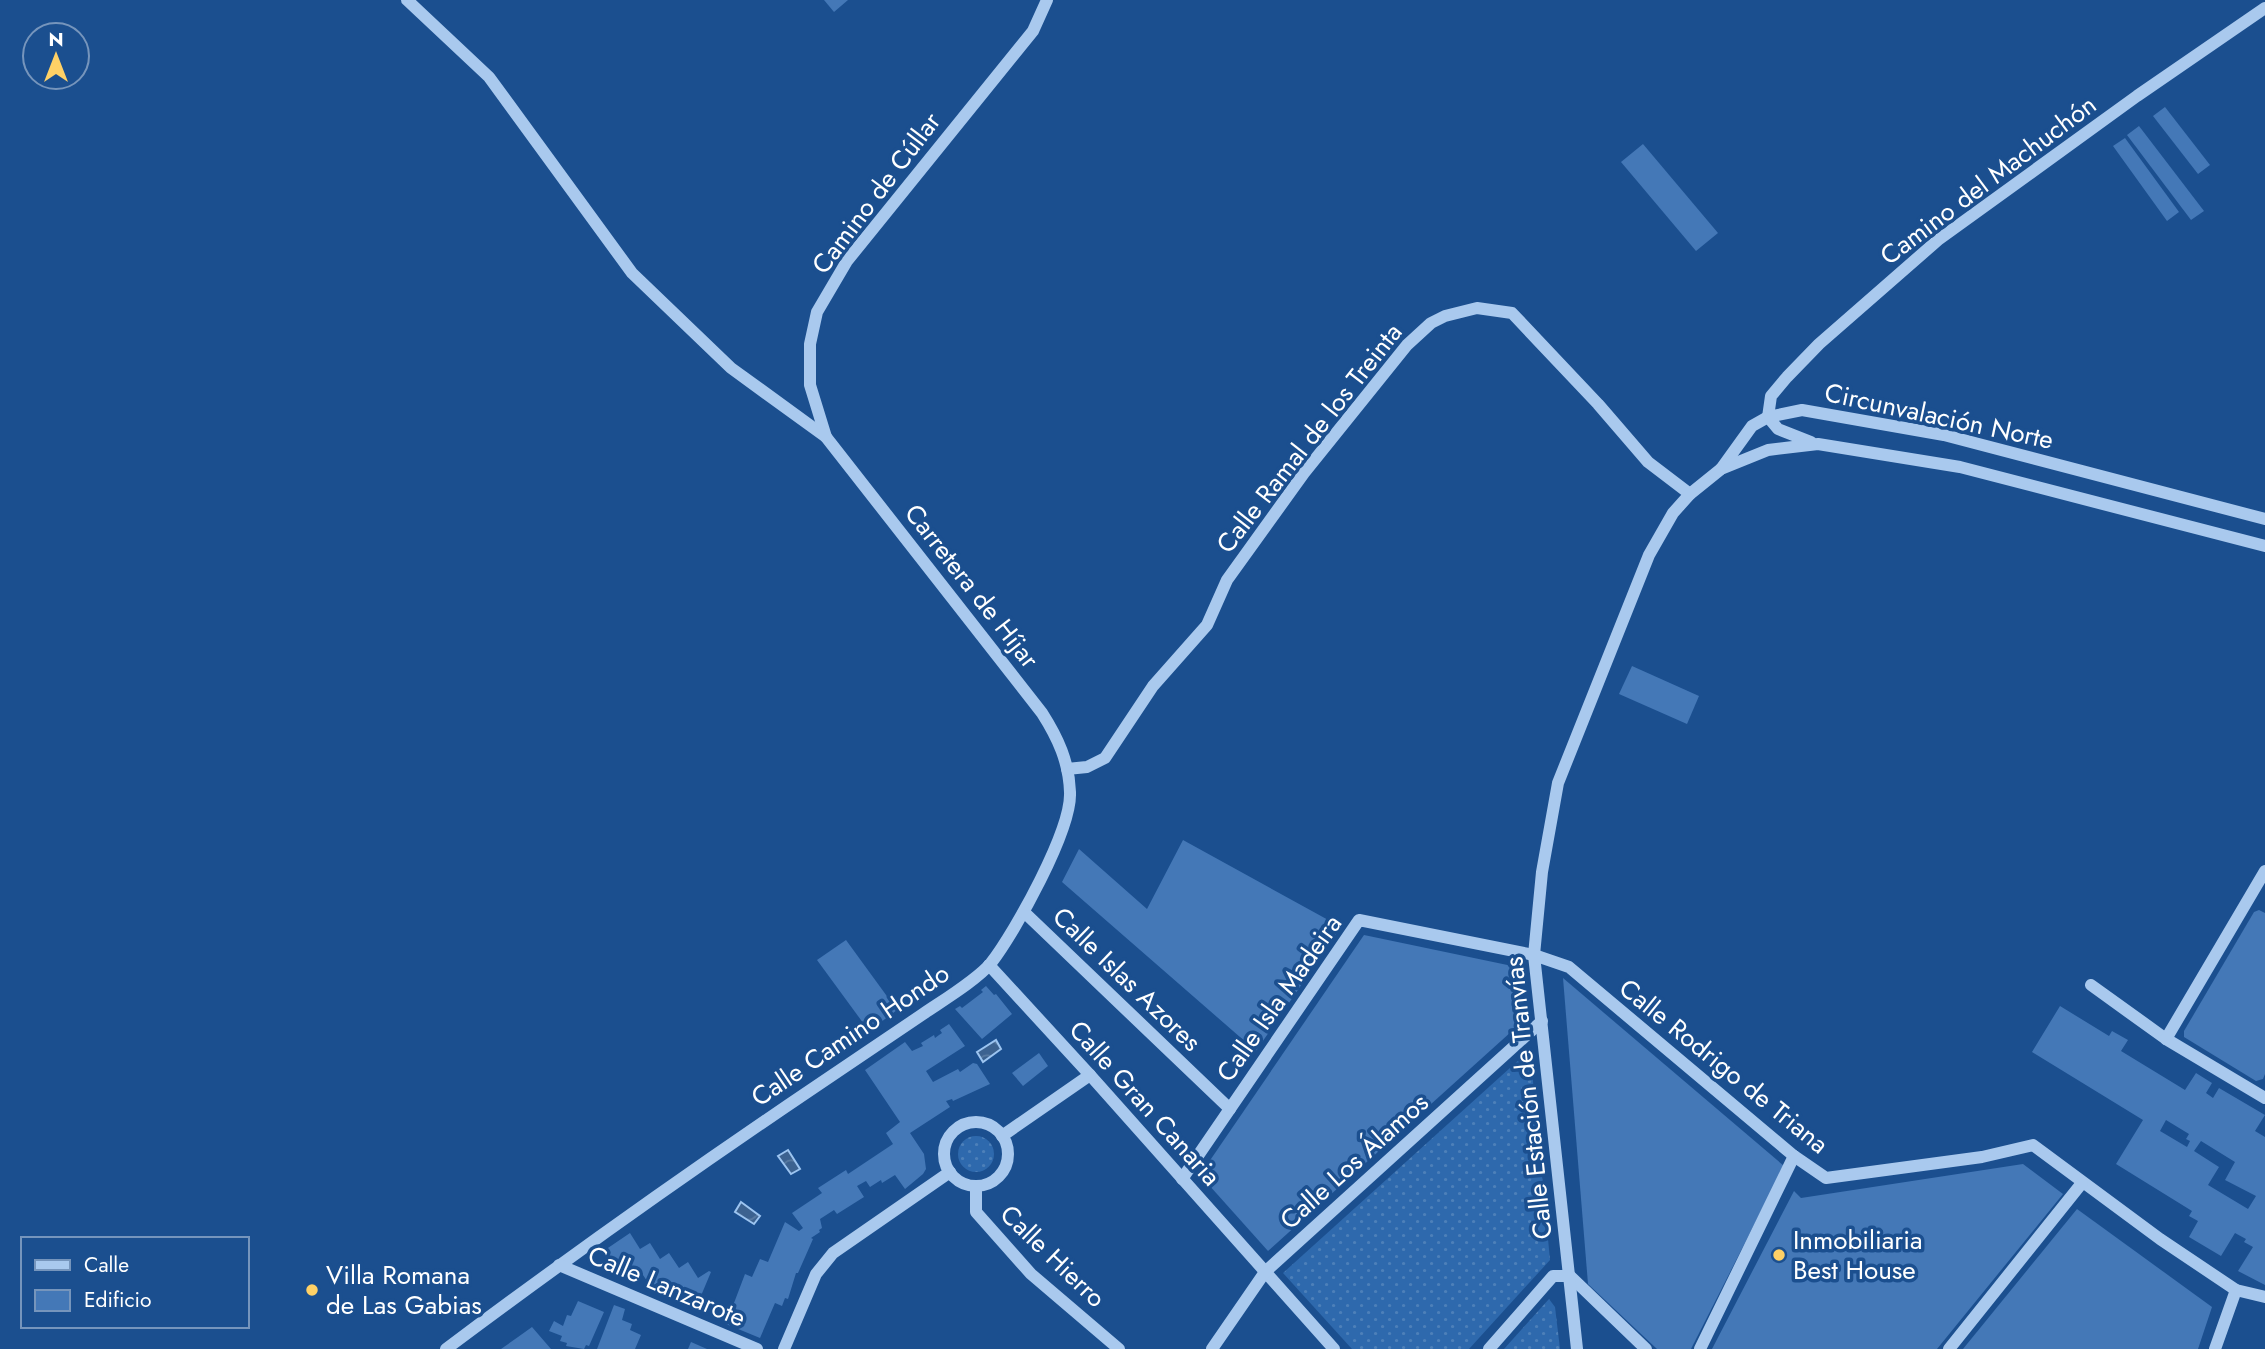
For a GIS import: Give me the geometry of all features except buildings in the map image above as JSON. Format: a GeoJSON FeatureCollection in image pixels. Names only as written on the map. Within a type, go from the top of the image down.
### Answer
{"type":"FeatureCollection","features":[{"type":"Feature","properties":{"kind":"street"},"geometry":{"type":"LineString","coordinates":[[407,0],[489,78],[632,273],[731,368],[827,437]]}},
{"type":"Feature","properties":{"kind":"street","name":"Camino de Cúllar"},"geometry":{"type":"LineString","coordinates":[[827,437],[810,385],[810,345],[817,312],[848,261],[1032,31],[1047,0]]}},
{"type":"Feature","properties":{"kind":"street","name":"Camino del Machuchón"},"geometry":{"type":"LineString","coordinates":[[1768,417],[1771,396],[1787,377],[1819,345],[1938,240],[2137,96],[2265,8]]}},
{"type":"Feature","properties":{"kind":"street","name":"Calle Ramal de los Treinta"},"geometry":{"type":"LineString","coordinates":[[1067,769],[1087,767],[1105,758],[1153,686],[1207,625],[1227,580],[1304,473],[1413,339],[1431,323],[1445,316],[1477,308],[1512,313],[1598,404],[1648,463],[1690,494]]}},
{"type":"Feature","properties":{"kind":"street","name":"Circunvalación Norte"},"geometry":{"type":"LineString","coordinates":[[1721,469],[1752,426],[1768,417],[1802,410],[1944,435],[2265,519]]}},
{"type":"Feature","properties":{"kind":"street"},"geometry":{"type":"LineString","coordinates":[[1768,417],[1778,429],[1818,444]]}},
{"type":"Feature","properties":{"kind":"street","name":"Carretera de Híjar"},"geometry":{"type":"LineString","coordinates":[[827,437],[1042,713],[1056,735],[1067,769]]}},
{"type":"Feature","properties":{"kind":"street","name":"Circunvalación Norte"},"geometry":{"type":"LineString","coordinates":[[1721,469],[1769,450],[1818,444],[1960,467],[2265,546]]}},
{"type":"Feature","properties":{"kind":"street","name":"Calle Estación de Tranvías"},"geometry":{"type":"LineString","coordinates":[[1577,1349],[1534,955],[1542,872],[1558,783],[1649,555],[1673,513],[1690,494],[1721,469]]}},
{"type":"Feature","properties":{"kind":"street","name":"Calle Camino Hondo"},"geometry":{"type":"LineString","coordinates":[[446,1349],[559,1265],[748,1132],[945,1000],[989,965],[1024,912],[1068,815],[1070,793],[1067,769]]}},
{"type":"Feature","properties":{"kind":"street"},"geometry":{"type":"LineString","coordinates":[[2166,1039],[2261,888],[2265,872]]}},
{"type":"Feature","properties":{"kind":"street","name":"Calle Islas Azores"},"geometry":{"type":"LineString","coordinates":[[1024,912],[1230,1109]]}},
{"type":"Feature","properties":{"kind":"street","name":"Calle Isla Madeira"},"geometry":{"type":"LineString","coordinates":[[1182,1179],[1359,920],[1534,955]]}},
{"type":"Feature","properties":{"kind":"street","name":"Calle Rodrigo de Triana"},"geometry":{"type":"LineString","coordinates":[[1534,955],[1569,967],[1794,1156],[1826,1178],[1982,1157],[2033,1145],[2082,1183],[2236,1290],[2265,1297]]}},
{"type":"Feature","properties":{"kind":"street","name":"Calle Gran Canaria"},"geometry":{"type":"LineString","coordinates":[[989,965],[1334,1349]]}},
{"type":"Feature","properties":{"kind":"street"},"geometry":{"type":"LineString","coordinates":[[2091,985],[2166,1039],[2265,1098]]}},
{"type":"Feature","properties":{"kind":"street","name":"Calle Los Álamos"},"geometry":{"type":"LineString","coordinates":[[1212,1349],[1265,1272],[1542,1021]]}},
{"type":"Feature","properties":{"kind":"street"},"geometry":{"type":"LineString","coordinates":[[1002,1136],[1090,1075]]}},
{"type":"Feature","properties":{"kind":"street"},"geometry":{"type":"LineString","coordinates":[[973,1122],[994,1128],[1002,1136],[1008,1154],[1002,1172],[996,1179],[976,1186],[957,1180],[950,1172],[944,1151],[947,1140],[954,1131],[973,1122]]}},
{"type":"Feature","properties":{"kind":"street"},"geometry":{"type":"LineString","coordinates":[[1700,1349],[1794,1156]]}},
{"type":"Feature","properties":{"kind":"street"},"geometry":{"type":"LineString","coordinates":[[784,1349],[816,1274],[833,1253],[950,1172]]}},
{"type":"Feature","properties":{"kind":"street"},"geometry":{"type":"LineString","coordinates":[[1949,1349],[2082,1183]]}},
{"type":"Feature","properties":{"kind":"street","name":"Calle Hierro"},"geometry":{"type":"LineString","coordinates":[[976,1186],[976,1212],[1031,1274],[1119,1349]]}},
{"type":"Feature","properties":{"kind":"street","name":"Calle Lanzarote"},"geometry":{"type":"LineString","coordinates":[[559,1265],[757,1349]]}},
{"type":"Feature","properties":{"kind":"street"},"geometry":{"type":"LineString","coordinates":[[1489,1349],[1553,1276],[1570,1276],[1646,1349]]}},
{"type":"Feature","properties":{"kind":"street"},"geometry":{"type":"LineString","coordinates":[[2215,1349],[2236,1290]]}},
{"type":"Feature","properties":{"kind":"shaded area"},"geometry":{"type":"Polygon","coordinates":[[[1530,1050],[1550,1260],[1469,1349],[1352,1349],[1283,1273],[1530,1050]]]}},
{"type":"Feature","properties":{"kind":"shaded area"},"geometry":{"type":"Polygon","coordinates":[[[976,1136],[989,1141],[994,1154],[989,1167],[976,1172],[963,1167],[958,1154],[963,1141],[976,1136]]]}},
{"type":"Feature","properties":{"kind":"shaded area"},"geometry":{"type":"Polygon","coordinates":[[[1549,1299],[1555,1307],[1560,1349],[1504,1349],[1549,1299]]]}},
{"type":"Feature","properties":{"kind":"water"},"geometry":{"type":"Polygon","coordinates":[[[996,1040],[1001,1049],[983,1062],[977,1052],[996,1040]]]}},
{"type":"Feature","properties":{"kind":"water"},"geometry":{"type":"Polygon","coordinates":[[[788,1150],[800,1169],[791,1174],[778,1156],[788,1150]]]}},
{"type":"Feature","properties":{"kind":"water"},"geometry":{"type":"Polygon","coordinates":[[[741,1202],[760,1216],[754,1224],[735,1212],[741,1202]]]}},
{"type":"Feature","properties":{"kind":"place","name":"Inmobiliaria Best House"},"geometry":{"type":"Point","coordinates":[1779,1255]}},
{"type":"Feature","properties":{"kind":"place","name":"Villa Romana de Las Gabias"},"geometry":{"type":"Point","coordinates":[312,1290]}}]}
